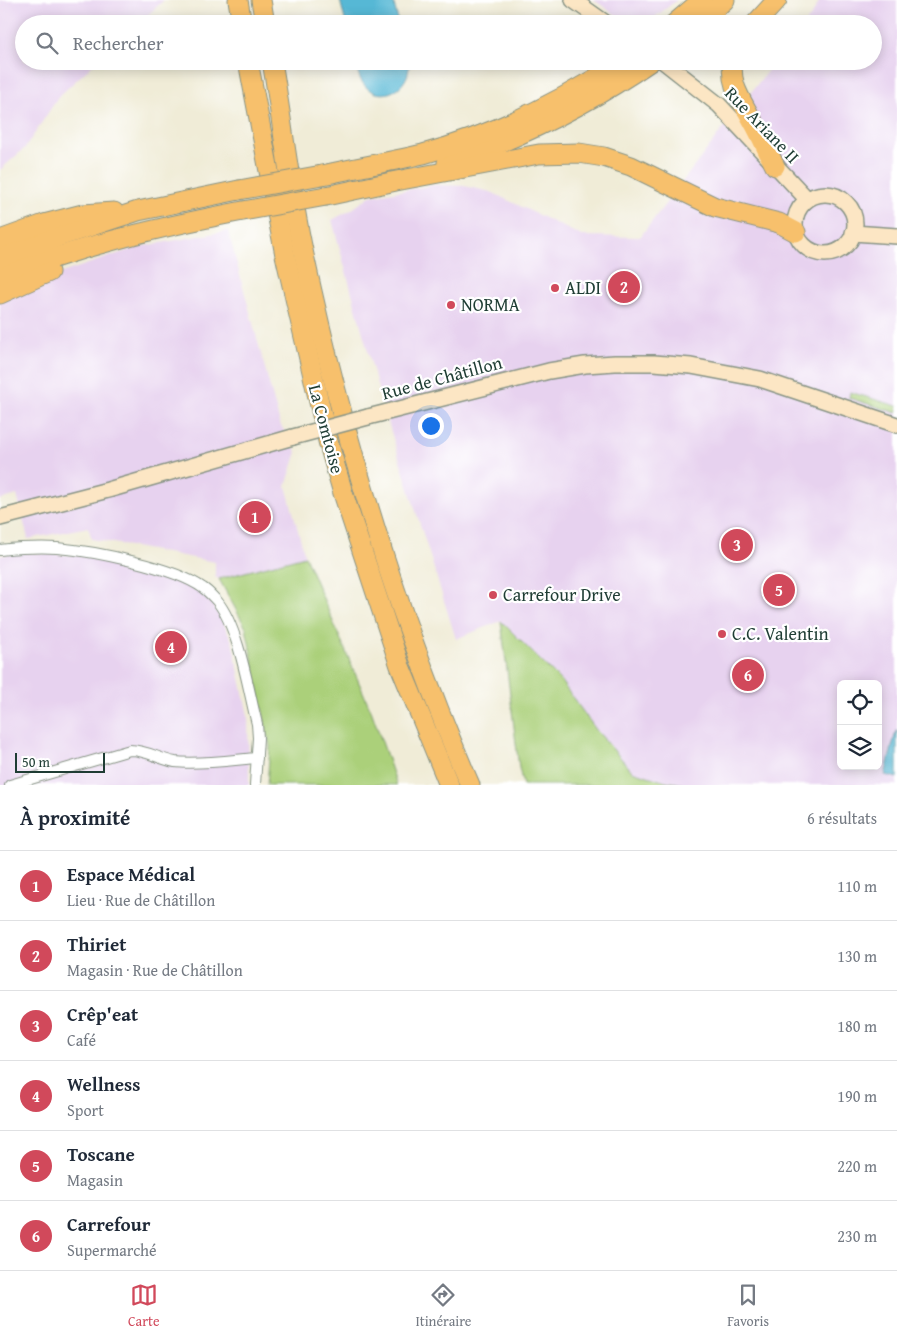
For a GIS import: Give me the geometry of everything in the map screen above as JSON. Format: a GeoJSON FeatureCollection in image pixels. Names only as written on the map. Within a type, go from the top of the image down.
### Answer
{"type":"FeatureCollection","features":[{"type":"Feature","properties":{"kind":"highway"},"geometry":{"type":"LineString","coordinates":[[238,0],[240,15]]}},
{"type":"Feature","properties":{"kind":"highway"},"geometry":{"type":"LineString","coordinates":[[261,0],[264,15]]}},
{"type":"Feature","properties":{"kind":"highway"},"geometry":{"type":"LineString","coordinates":[[684,15],[702,0]]}},
{"type":"Feature","properties":{"kind":"highway"},"geometry":{"type":"LineString","coordinates":[[708,15],[725,0]]}},
{"type":"Feature","properties":{"kind":"highway"},"geometry":{"type":"LineString","coordinates":[[763,15],[777,0]]}},
{"type":"Feature","properties":{"kind":"highway","name":"La Comtoise"},"geometry":{"type":"LineString","coordinates":[[250,70],[285,256],[328,441],[343,493],[400,666],[448,785]]}},
{"type":"Feature","properties":{"kind":"highway","name":"La Comtoise"},"geometry":{"type":"LineString","coordinates":[[273,70],[303,253],[346,436],[389,574],[419,660],[470,785]]}},
{"type":"Feature","properties":{"kind":"highway"},"geometry":{"type":"LineString","coordinates":[[0,259],[35,245],[138,211],[424,153],[487,132],[532,112],[568,95],[608,70]]}},
{"type":"Feature","properties":{"kind":"highway"},"geometry":{"type":"LineString","coordinates":[[396,181],[502,143],[543,125],[612,88],[638,70]]}},
{"type":"Feature","properties":{"kind":"highway"},"geometry":{"type":"LineString","coordinates":[[732,70],[732,78],[738,97],[775,166]]}},
{"type":"Feature","properties":{"kind":"highway"},"geometry":{"type":"LineString","coordinates":[[0,278],[43,261],[93,245],[207,218],[540,154],[568,152],[604,157],[631,166],[715,207],[779,223],[796,232]]}},
{"type":"Feature","properties":{"kind":"highway"},"geometry":{"type":"LineString","coordinates":[[0,240],[44,224],[83,214],[138,211]]}},
{"type":"Feature","properties":{"kind":"highway"},"geometry":{"type":"LineString","coordinates":[[0,294],[68,263],[207,218]]}},
{"type":"Feature","properties":{"kind":"street"},"geometry":{"type":"LineString","coordinates":[[573,0],[595,15]]}},
{"type":"Feature","properties":{"kind":"street","name":"Rue Ariane II"},"geometry":{"type":"LineString","coordinates":[[674,70],[719,106],[807,199]]}},
{"type":"Feature","properties":{"kind":"street"},"geometry":{"type":"LineString","coordinates":[[826,194],[839,197],[846,202],[854,216],[853,233],[850,240],[838,250],[822,253],[807,248],[802,242],[796,232],[795,219],[798,211],[807,199],[826,194]]}},
{"type":"Feature","properties":{"kind":"street"},"geometry":{"type":"LineString","coordinates":[[853,233],[897,236]]}},
{"type":"Feature","properties":{"kind":"street","name":"Rue de Châtillon"},"geometry":{"type":"LineString","coordinates":[[0,518],[108,490],[368,417],[549,371],[585,365],[654,363],[691,366],[760,379],[897,425]]}},
{"type":"Feature","properties":{"kind":"street"},"geometry":{"type":"LineString","coordinates":[[0,550],[58,548],[96,554],[141,564],[182,577],[204,588],[218,602],[236,638],[256,724],[257,758],[255,785]]}},
{"type":"Feature","properties":{"kind":"street"},"geometry":{"type":"LineString","coordinates":[[10,785],[130,750],[138,750],[165,760],[185,763],[257,758]]}},
{"type":"Feature","properties":{"kind":"shaded area"},"geometry":{"type":"Polygon","coordinates":[[[0,0],[164,0],[148,15],[15,15],[15,70],[87,70],[59,96],[25,148],[0,170],[0,0]]]}},
{"type":"Feature","properties":{"kind":"shaded area"},"geometry":{"type":"Polygon","coordinates":[[[594,0],[677,0],[658,15],[616,15],[594,0]]]}},
{"type":"Feature","properties":{"kind":"shaded area"},"geometry":{"type":"Polygon","coordinates":[[[820,0],[897,0],[897,785],[687,785],[660,780],[632,771],[501,621],[456,639],[382,403],[332,220],[351,210],[370,196],[435,185],[464,186],[491,192],[582,236],[640,237],[768,70],[882,70],[882,15],[812,15],[820,0]]]}},
{"type":"Feature","properties":{"kind":"shaded area"},"geometry":{"type":"Polygon","coordinates":[[[228,231],[280,424],[297,452],[286,486],[305,556],[219,579],[215,577],[215,562],[92,539],[88,527],[28,539],[17,495],[0,500],[0,301],[38,281],[138,247],[228,231]]]}},
{"type":"Feature","properties":{"kind":"shaded area"},"geometry":{"type":"Polygon","coordinates":[[[17,552],[89,556],[159,572],[192,585],[208,598],[222,620],[232,641],[248,716],[249,785],[0,785],[0,556],[17,552]]]}},
{"type":"Feature","properties":{"kind":"green space"},"geometry":{"type":"Polygon","coordinates":[[[850,392],[897,406],[897,413],[849,398],[850,392]]]}},
{"type":"Feature","properties":{"kind":"green space"},"geometry":{"type":"Polygon","coordinates":[[[305,556],[372,713],[397,785],[267,785],[270,747],[246,628],[219,579],[305,556]]]}},
{"type":"Feature","properties":{"kind":"green space"},"geometry":{"type":"Polygon","coordinates":[[[501,621],[560,680],[597,731],[632,771],[660,780],[687,785],[523,785],[519,768],[501,621]]]}},
{"type":"Feature","properties":{"kind":"water"},"geometry":{"type":"Polygon","coordinates":[[[340,0],[393,0],[397,15],[344,15],[340,0]]]}},
{"type":"Feature","properties":{"kind":"water"},"geometry":{"type":"Polygon","coordinates":[[[357,70],[408,70],[405,80],[399,87],[392,92],[384,94],[375,93],[367,88],[357,70]]]}},
{"type":"Feature","properties":{"kind":"water"},"geometry":{"type":"Polygon","coordinates":[[[897,731],[897,778],[885,775],[897,731]]]}},
{"type":"Feature","properties":{"kind":"place","name":"Thiriet"},"geometry":{"type":"Point","coordinates":[624,287]}},
{"type":"Feature","properties":{"kind":"place","name":"ALDI"},"geometry":{"type":"Point","coordinates":[555,288]}},
{"type":"Feature","properties":{"kind":"place","name":"NORMA"},"geometry":{"type":"Point","coordinates":[451,305]}},
{"type":"Feature","properties":{"kind":"place","name":"Espace Médical"},"geometry":{"type":"Point","coordinates":[255,517]}},
{"type":"Feature","properties":{"kind":"place","name":"Crêp'eat"},"geometry":{"type":"Point","coordinates":[737,545]}},
{"type":"Feature","properties":{"kind":"place","name":"Toscane"},"geometry":{"type":"Point","coordinates":[779,590]}},
{"type":"Feature","properties":{"kind":"place","name":"Carrefour Drive"},"geometry":{"type":"Point","coordinates":[493,595]}},
{"type":"Feature","properties":{"kind":"place","name":"C.C. Valentin"},"geometry":{"type":"Point","coordinates":[722,634]}},
{"type":"Feature","properties":{"kind":"place","name":"Wellness"},"geometry":{"type":"Point","coordinates":[171,647]}},
{"type":"Feature","properties":{"kind":"place","name":"Carrefour"},"geometry":{"type":"Point","coordinates":[748,675]}}]}
